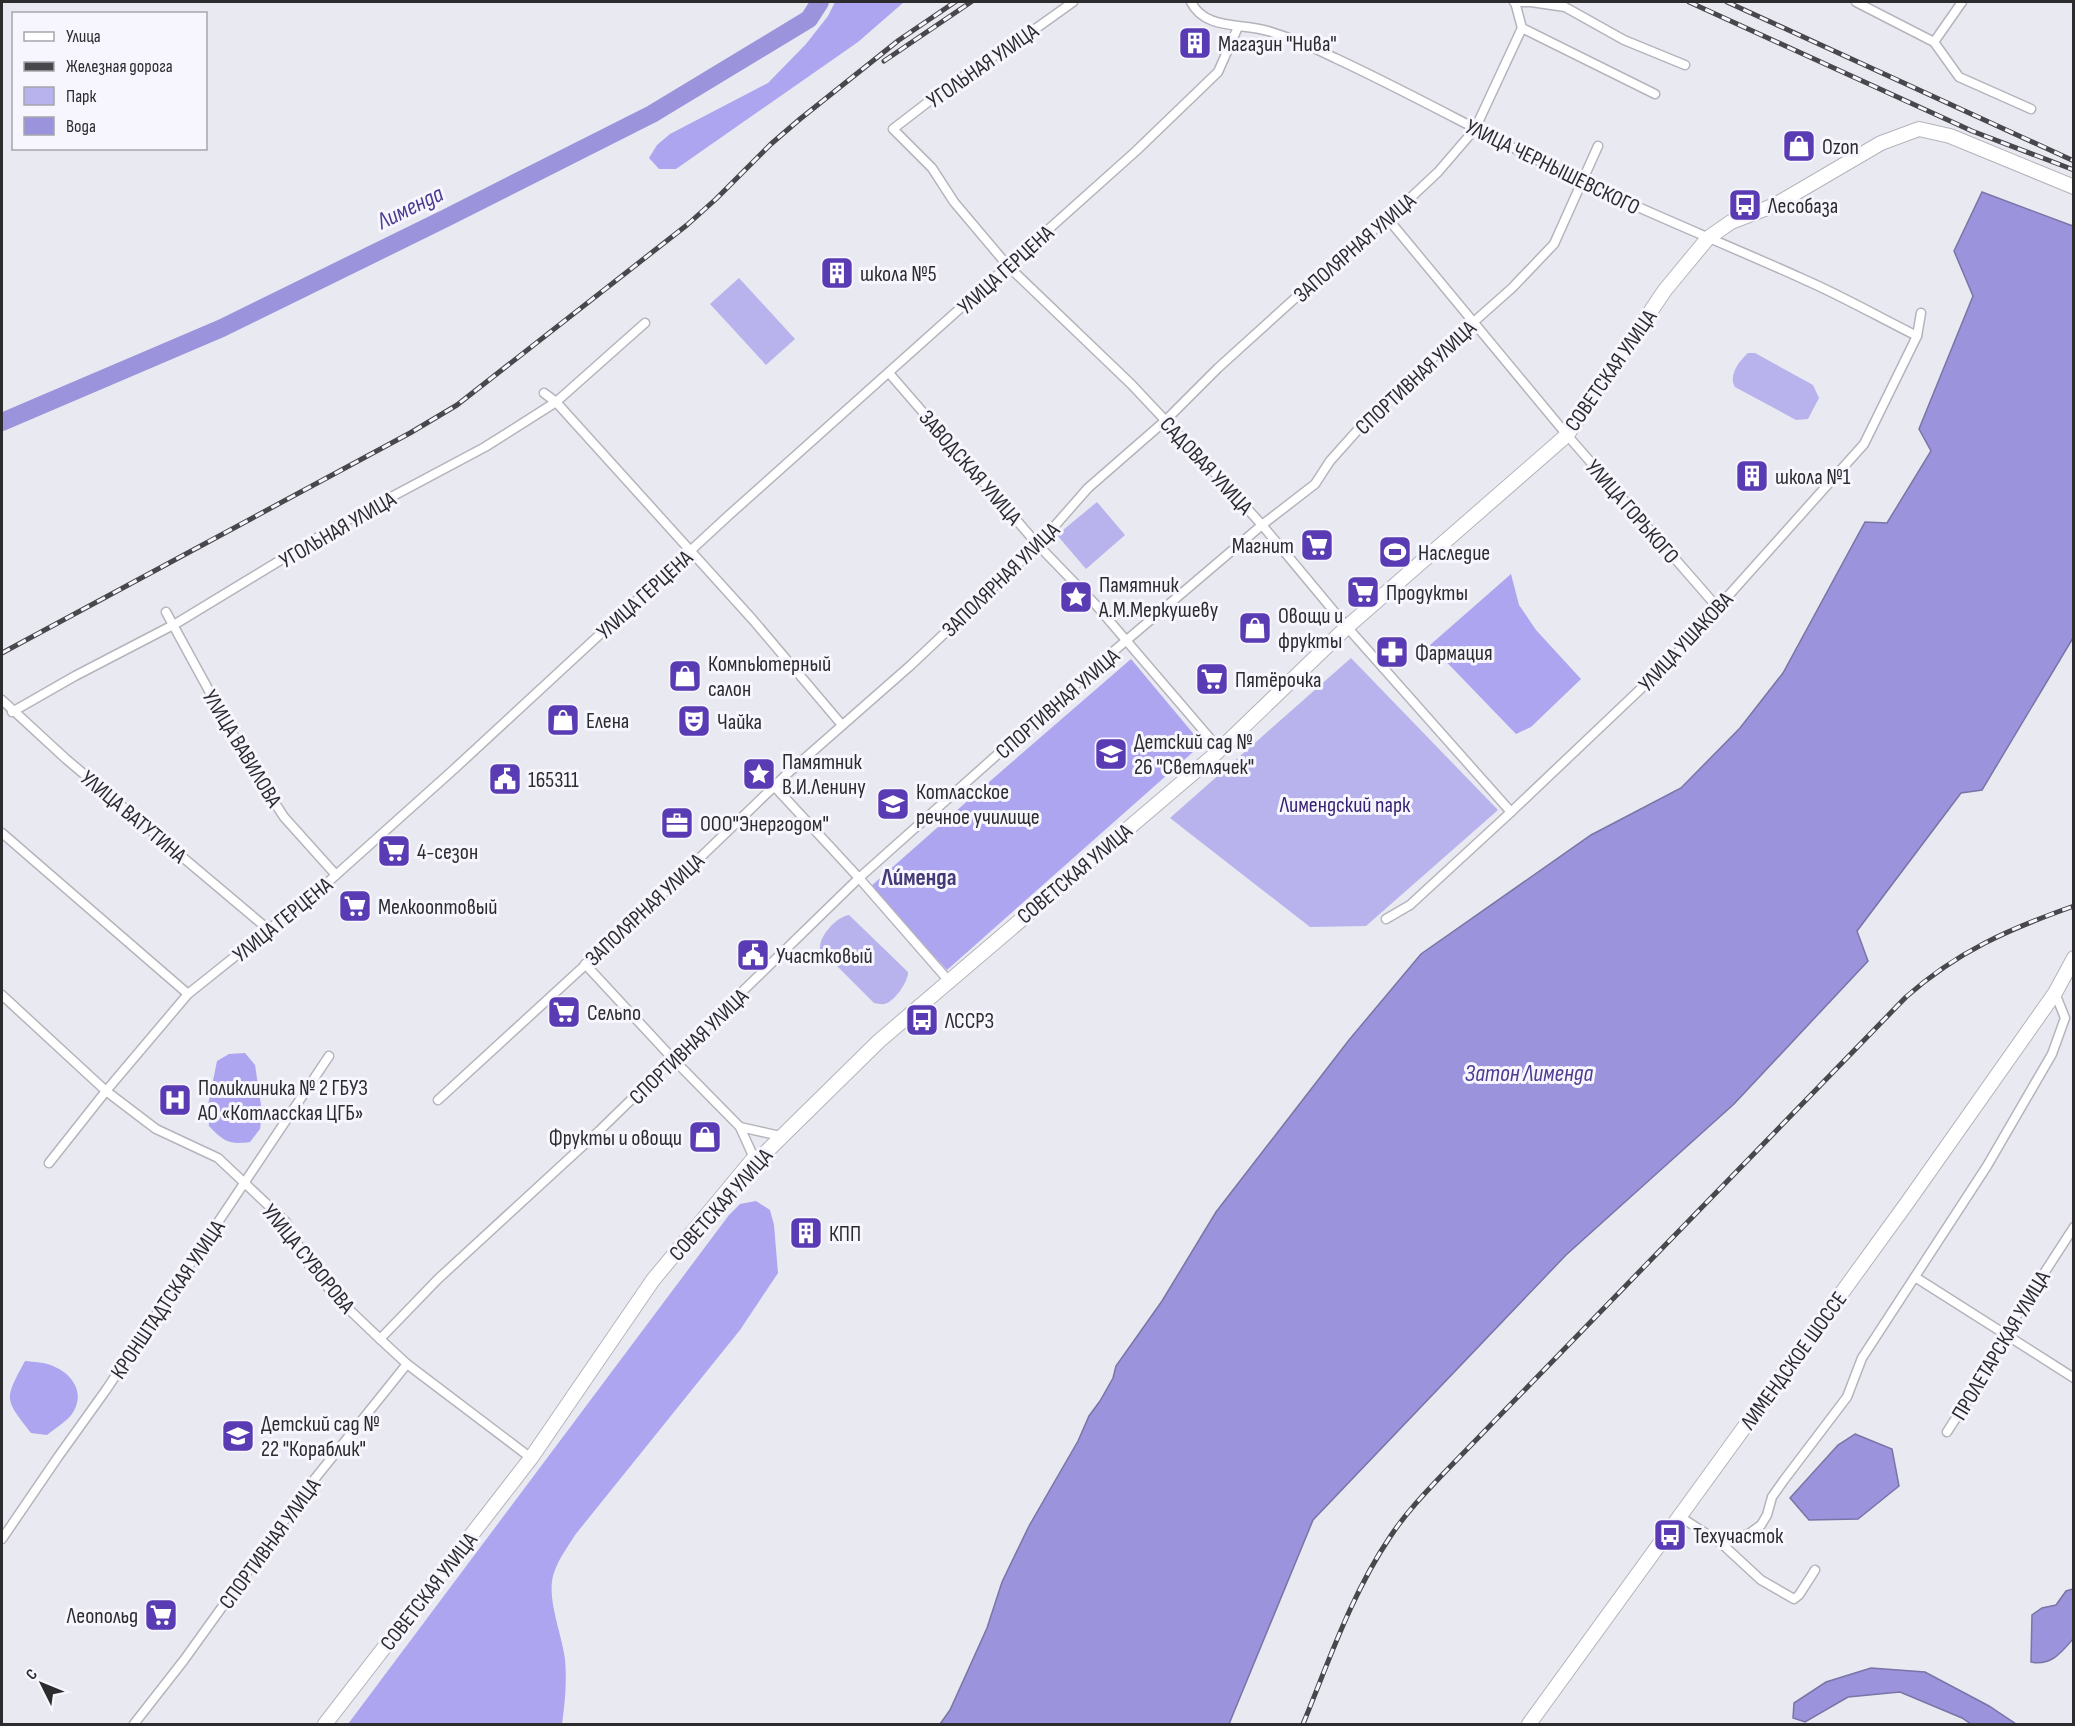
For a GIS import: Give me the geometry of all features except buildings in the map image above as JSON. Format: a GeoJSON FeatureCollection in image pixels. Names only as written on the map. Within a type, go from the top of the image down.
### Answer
{"type":"FeatureCollection","features":[{"type":"Feature","properties":{"kind":"main road","name":"СОВЕТСКАЯ УЛИЦА"},"geometry":{"type":"LineString","coordinates":[[325,1725],[531,1458],[653,1280],[754,1158],[762,1156],[879,1041],[948,980],[1220,750],[1347,627],[1567,435],[1665,290],[1708,238],[1731,222],[1775,205],[1881,143],[1919,129],[1950,136],[2073,187]]}},
{"type":"Feature","properties":{"kind":"main road","name":"ЛИМЕНДСКОЕ ШОССЕ"},"geometry":{"type":"LineString","coordinates":[[1529,1725],[1907,1203],[2055,993],[2073,958]]}},
{"type":"Feature","properties":{"kind":"street","name":"УГОЛЬНАЯ УЛИЦА"},"geometry":{"type":"LineString","coordinates":[[892,129],[954,82],[1073,2]]}},
{"type":"Feature","properties":{"kind":"street","name":"УЛИЦА ЧЕРНЫШЕВСКОГО"},"geometry":{"type":"LineString","coordinates":[[1191,2],[1194,9],[1206,18],[1238,27],[1265,30],[1301,42],[1368,73],[1584,182],[1804,279],[1917,336]]}},
{"type":"Feature","properties":{"kind":"street"},"geometry":{"type":"LineString","coordinates":[[1655,94],[1522,28],[1515,2],[1565,7],[1624,40],[1685,65]]}},
{"type":"Feature","properties":{"kind":"street"},"geometry":{"type":"LineString","coordinates":[[1856,2],[1934,42],[1959,77],[2031,109]]}},
{"type":"Feature","properties":{"kind":"street"},"geometry":{"type":"LineString","coordinates":[[1934,42],[1962,2]]}},
{"type":"Feature","properties":{"kind":"street","name":"УЛИЦА ГЕРЦЕНА"},"geometry":{"type":"LineString","coordinates":[[50,1163],[106,1090],[188,994],[336,874],[462,763],[690,552],[1136,151],[1218,72],[1238,27]]}},
{"type":"Feature","properties":{"kind":"street","name":"ЗАПОЛЯРНАЯ УЛИЦА"},"geometry":{"type":"LineString","coordinates":[[438,1100],[654,902],[774,786],[911,665],[1038,545],[1088,488],[1166,420],[1218,368],[1323,272],[1388,219],[1438,172],[1475,129],[1522,28]]}},
{"type":"Feature","properties":{"kind":"street","name":"САДОВАЯ УЛИЦА"},"geometry":{"type":"LineString","coordinates":[[892,129],[932,168],[954,202],[1008,266],[1166,420],[1262,525],[1347,627],[1511,812]]}},
{"type":"Feature","properties":{"kind":"street","name":"СПОРТИВНАЯ УЛИЦА"},"geometry":{"type":"LineString","coordinates":[[380,1339],[447,1270],[674,1060],[859,878],[1101,662],[1262,525],[1315,484],[1330,461],[1380,405],[1512,288],[1554,243],[1584,182],[1598,146]]}},
{"type":"Feature","properties":{"kind":"street","name":"УЛИЦА ГОРЬКОГО"},"geometry":{"type":"LineString","coordinates":[[1388,219],[1473,324],[1718,609]]}},
{"type":"Feature","properties":{"kind":"street","name":"УЛИЦА УШАКОВА"},"geometry":{"type":"LineString","coordinates":[[1386,920],[1410,905],[1669,662],[1864,444],[1917,336],[1922,313]]}},
{"type":"Feature","properties":{"kind":"street","name":"УГОЛЬНАЯ УЛИЦА"},"geometry":{"type":"LineString","coordinates":[[12,712],[173,625],[335,527],[485,447],[556,402],[645,323]]}},
{"type":"Feature","properties":{"kind":"street","name":"ЗАВОДСКАЯ УЛИЦА"},"geometry":{"type":"LineString","coordinates":[[889,373],[1038,545],[1127,641],[1220,750]]}},
{"type":"Feature","properties":{"kind":"street"},"geometry":{"type":"LineString","coordinates":[[544,393],[556,402],[753,620],[842,725]]}},
{"type":"Feature","properties":{"kind":"street","name":"УЛИЦА ВАВИЛОВА"},"geometry":{"type":"LineString","coordinates":[[166,612],[231,731],[271,797],[284,817],[336,874]]}},
{"type":"Feature","properties":{"kind":"street","name":"УЛИЦА ВАТУТИНА"},"geometry":{"type":"LineString","coordinates":[[2,700],[12,712],[66,759],[269,930]]}},
{"type":"Feature","properties":{"kind":"street"},"geometry":{"type":"LineString","coordinates":[[774,786],[859,878],[948,980]]}},
{"type":"Feature","properties":{"kind":"street"},"geometry":{"type":"LineString","coordinates":[[2,833],[188,994]]}},
{"type":"Feature","properties":{"kind":"street"},"geometry":{"type":"LineString","coordinates":[[585,964],[740,1127],[754,1158]]}},
{"type":"Feature","properties":{"kind":"street"},"geometry":{"type":"LineString","coordinates":[[1722,1544],[1750,1533],[1761,1525],[1767,1515],[1772,1497],[1847,1397],[1862,1358],[1987,1166],[2052,1054],[2065,1018],[2055,993]]}},
{"type":"Feature","properties":{"kind":"street","name":"УЛИЦА СУВОРОВА"},"geometry":{"type":"LineString","coordinates":[[2,996],[106,1090],[156,1129],[218,1158],[286,1222],[309,1265],[336,1297],[407,1364],[531,1458]]}},
{"type":"Feature","properties":{"kind":"street","name":"КРОНШТАДТСКАЯ УЛИЦА"},"geometry":{"type":"LineString","coordinates":[[2,1539],[106,1390],[329,1056]]}},
{"type":"Feature","properties":{"kind":"street"},"geometry":{"type":"LineString","coordinates":[[740,1127],[780,1136]]}},
{"type":"Feature","properties":{"kind":"street","name":"ПРОЛЕТАРСКАЯ УЛИЦА"},"geometry":{"type":"LineString","coordinates":[[1947,1432],[2004,1335],[2073,1227]]}},
{"type":"Feature","properties":{"kind":"street"},"geometry":{"type":"LineString","coordinates":[[1915,1277],[2073,1378]]}},
{"type":"Feature","properties":{"kind":"street","name":"СПОРТИВНАЯ УЛИЦА"},"geometry":{"type":"LineString","coordinates":[[134,1725],[190,1652],[309,1486],[407,1364]]}},
{"type":"Feature","properties":{"kind":"street"},"geometry":{"type":"LineString","coordinates":[[1679,1516],[1722,1544],[1761,1580],[1794,1599],[1815,1570]]}},
{"type":"Feature","properties":{"kind":"green space"},"geometry":{"type":"Polygon","coordinates":[[[739,278],[795,339],[766,365],[710,304],[739,278]]]}},
{"type":"Feature","properties":{"kind":"green space"},"geometry":{"type":"Polygon","coordinates":[[[1748,353],[1755,353],[1813,385],[1819,398],[1808,419],[1796,420],[1735,387],[1734,374],[1738,364],[1748,353]]]}},
{"type":"Feature","properties":{"kind":"green space"},"geometry":{"type":"Polygon","coordinates":[[[1097,502],[1125,535],[1086,569],[1057,535],[1097,502]]]}},
{"type":"Feature","properties":{"kind":"green space","name":"Лимендский парк"},"geometry":{"type":"Polygon","coordinates":[[[1351,658],[1498,810],[1366,926],[1310,927],[1170,818],[1351,658]]]}},
{"type":"Feature","properties":{"kind":"green space"},"geometry":{"type":"Polygon","coordinates":[[[849,915],[908,972],[900,991],[888,1003],[874,1003],[820,949],[822,938],[829,928],[839,919],[849,915]]]}},
{"type":"Feature","properties":{"kind":"shaded area"},"geometry":{"type":"Polygon","coordinates":[[[835,2],[904,2],[858,42],[676,169],[659,169],[649,158],[657,145],[670,134],[768,83],[806,44],[828,16],[835,2]]]}},
{"type":"Feature","properties":{"kind":"shaded area"},"geometry":{"type":"Polygon","coordinates":[[[1511,574],[1519,605],[1536,630],[1581,679],[1531,727],[1516,734],[1430,645],[1511,574]]]}},
{"type":"Feature","properties":{"kind":"shaded area"},"geometry":{"type":"Polygon","coordinates":[[[1131,659],[1202,744],[947,970],[870,887],[1131,659]]]}},
{"type":"Feature","properties":{"kind":"shaded area"},"geometry":{"type":"Polygon","coordinates":[[[245,1053],[255,1065],[262,1112],[260,1129],[250,1142],[237,1143],[227,1141],[209,1126],[207,1110],[217,1061],[229,1054],[245,1053]]]}},
{"type":"Feature","properties":{"kind":"shaded area"},"geometry":{"type":"Polygon","coordinates":[[[756,1201],[770,1210],[774,1225],[778,1273],[740,1330],[575,1535],[555,1570],[552,1596],[566,1667],[562,1724],[348,1724],[729,1215],[740,1204],[756,1201]]]}},
{"type":"Feature","properties":{"kind":"shaded area"},"geometry":{"type":"Polygon","coordinates":[[[25,1361],[47,1364],[60,1370],[71,1379],[77,1392],[78,1399],[72,1414],[47,1435],[31,1433],[12,1405],[10,1398],[13,1384],[25,1361]]]}},
{"type":"Feature","properties":{"kind":"water","name":"Затон Лименда"},"geometry":{"type":"Polygon","coordinates":[[[1982,192],[2073,226],[2073,638],[1982,790],[1961,793],[1857,931],[1868,961],[1734,1104],[1566,1255],[1313,1520],[1229,1724],[940,1724],[950,1710],[987,1628],[1002,1582],[1029,1526],[1078,1441],[1089,1416],[1113,1378],[1116,1366],[1162,1301],[1216,1212],[1349,1040],[1421,954],[1591,835],[1681,788],[1740,728],[1783,673],[1865,522],[1887,523],[1931,451],[1919,429],[1973,296],[1954,251],[1982,192]]]}},
{"type":"Feature","properties":{"kind":"water"},"geometry":{"type":"Polygon","coordinates":[[[1855,1434],[1892,1449],[1899,1486],[1858,1519],[1809,1520],[1790,1498],[1838,1445],[1855,1434]]]}},
{"type":"Feature","properties":{"kind":"water"},"geometry":{"type":"Polygon","coordinates":[[[2073,1589],[2073,1639],[2050,1660],[2031,1662],[2032,1615],[2042,1608],[2056,1605],[2066,1591],[2073,1589]]]}},
{"type":"Feature","properties":{"kind":"water"},"geometry":{"type":"Polygon","coordinates":[[[1871,1668],[1925,1672],[1989,1706],[2016,1724],[1971,1724],[1900,1692],[1848,1697],[1805,1722],[1793,1718],[1794,1703],[1826,1682],[1871,1668]]]}},
{"type":"Feature","properties":{"kind":"waterway","name":"Лименда"},"geometry":{"type":"LineString","coordinates":[[2,422],[222,328],[652,114],[809,19],[820,2]]}},
{"type":"Feature","properties":{"kind":"railway"},"geometry":{"type":"LineString","coordinates":[[2,653],[410,433],[457,405],[687,225],[800,119],[899,40],[955,2]]}},
{"type":"Feature","properties":{"kind":"railway"},"geometry":{"type":"LineString","coordinates":[[884,61],[971,2]]}},
{"type":"Feature","properties":{"kind":"railway"},"geometry":{"type":"LineString","coordinates":[[1689,2],[1972,131],[2074,170]]}},
{"type":"Feature","properties":{"kind":"railway"},"geometry":{"type":"LineString","coordinates":[[1727,2],[2074,161]]}},
{"type":"Feature","properties":{"kind":"railway"},"geometry":{"type":"LineString","coordinates":[[1303,1724],[1352,1605],[1376,1559],[1415,1504],[1906,997],[1945,967],[1985,943],[2028,923],[2074,906]]}},
{"type":"Feature","properties":{"kind":"place","name":"Магазин \"Нива\""},"geometry":{"type":"Point","coordinates":[1195,43]}},
{"type":"Feature","properties":{"kind":"place","name":"Ozon"},"geometry":{"type":"Point","coordinates":[1799,146]}},
{"type":"Feature","properties":{"kind":"place","name":"Лесобаза"},"geometry":{"type":"Point","coordinates":[1745,205]}},
{"type":"Feature","properties":{"kind":"place","name":"школа №5"},"geometry":{"type":"Point","coordinates":[837,273]}},
{"type":"Feature","properties":{"kind":"place","name":"школа №1"},"geometry":{"type":"Point","coordinates":[1752,476]}},
{"type":"Feature","properties":{"kind":"place","name":"Магнит"},"geometry":{"type":"Point","coordinates":[1317,545]}},
{"type":"Feature","properties":{"kind":"place","name":"Наследие"},"geometry":{"type":"Point","coordinates":[1395,552]}},
{"type":"Feature","properties":{"kind":"place","name":"Продукты"},"geometry":{"type":"Point","coordinates":[1363,592]}},
{"type":"Feature","properties":{"kind":"place","name":"Памятник А.М.Меркушеву"},"geometry":{"type":"Point","coordinates":[1076,597]}},
{"type":"Feature","properties":{"kind":"place","name":"Овощи и фрукты"},"geometry":{"type":"Point","coordinates":[1255,628]}},
{"type":"Feature","properties":{"kind":"place","name":"Фармация"},"geometry":{"type":"Point","coordinates":[1392,652]}},
{"type":"Feature","properties":{"kind":"place","name":"Компьютерный салон"},"geometry":{"type":"Point","coordinates":[685,676]}},
{"type":"Feature","properties":{"kind":"place","name":"Пятёрочка"},"geometry":{"type":"Point","coordinates":[1212,679]}},
{"type":"Feature","properties":{"kind":"place","name":"Елена"},"geometry":{"type":"Point","coordinates":[563,720]}},
{"type":"Feature","properties":{"kind":"place","name":"Чайка"},"geometry":{"type":"Point","coordinates":[694,721]}},
{"type":"Feature","properties":{"kind":"place","name":"Детский сад № 26 \"Светлячек\""},"geometry":{"type":"Point","coordinates":[1111,754]}},
{"type":"Feature","properties":{"kind":"place","name":"Памятник В.И.Ленину"},"geometry":{"type":"Point","coordinates":[759,774]}},
{"type":"Feature","properties":{"kind":"place","name":"165311"},"geometry":{"type":"Point","coordinates":[505,779]}},
{"type":"Feature","properties":{"kind":"place","name":"Котласское речное училище"},"geometry":{"type":"Point","coordinates":[893,804]}},
{"type":"Feature","properties":{"kind":"place","name":"ООО\"Энергодом\""},"geometry":{"type":"Point","coordinates":[677,823]}},
{"type":"Feature","properties":{"kind":"place","name":"4-сезон"},"geometry":{"type":"Point","coordinates":[394,851]}},
{"type":"Feature","properties":{"kind":"place","name":"Мелкооптовый"},"geometry":{"type":"Point","coordinates":[355,906]}},
{"type":"Feature","properties":{"kind":"place","name":"Участковый"},"geometry":{"type":"Point","coordinates":[753,955]}},
{"type":"Feature","properties":{"kind":"place","name":"Сельпо"},"geometry":{"type":"Point","coordinates":[564,1012]}},
{"type":"Feature","properties":{"kind":"place","name":"ЛССРЗ"},"geometry":{"type":"Point","coordinates":[922,1020]}},
{"type":"Feature","properties":{"kind":"place","name":"Поликлиника № 2 ГБУЗ АО «Котласская ЦГБ»"},"geometry":{"type":"Point","coordinates":[175,1100]}},
{"type":"Feature","properties":{"kind":"place","name":"Фрукты и овощи"},"geometry":{"type":"Point","coordinates":[705,1137]}},
{"type":"Feature","properties":{"kind":"place","name":"КПП"},"geometry":{"type":"Point","coordinates":[806,1233]}},
{"type":"Feature","properties":{"kind":"place","name":"Детский сад № 22 \"Кораблик\""},"geometry":{"type":"Point","coordinates":[238,1436]}},
{"type":"Feature","properties":{"kind":"place","name":"Техучасток"},"geometry":{"type":"Point","coordinates":[1670,1535]}},
{"type":"Feature","properties":{"kind":"place","name":"Леопольд"},"geometry":{"type":"Point","coordinates":[161,1615]}},
{"type":"Feature","properties":{"kind":"district","name":"Ли́менда"},"geometry":{"type":"Point","coordinates":[919,877]}}]}
